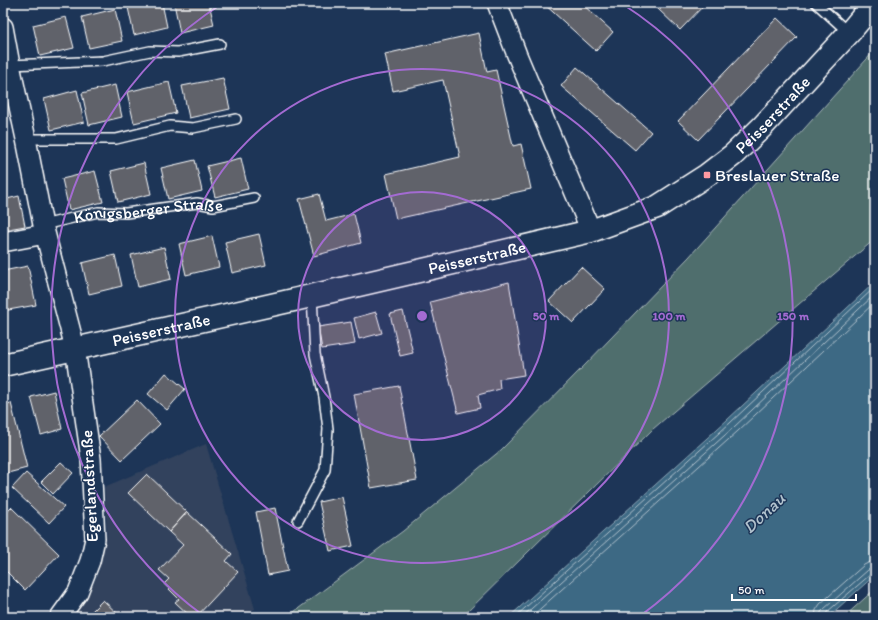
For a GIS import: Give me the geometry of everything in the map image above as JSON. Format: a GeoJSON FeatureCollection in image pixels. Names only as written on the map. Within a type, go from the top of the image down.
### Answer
{"type":"FeatureCollection","features":[{"type":"Feature","properties":{"kind":"street"},"geometry":{"type":"LineString","coordinates":[[497,3],[517,55],[591,231]]}},
{"type":"Feature","properties":{"kind":"street","name":"Peisserstraße"},"geometry":{"type":"LineString","coordinates":[[3,365],[312,296],[591,231],[657,207],[733,155],[762,127],[874,3]]}},
{"type":"Feature","properties":{"kind":"street"},"geometry":{"type":"LineString","coordinates":[[3,27],[44,229],[75,348]]}},
{"type":"Feature","properties":{"kind":"street"},"geometry":{"type":"LineString","coordinates":[[3,242],[44,229]]}},
{"type":"Feature","properties":{"kind":"street","name":"Egerlandstraße"},"geometry":{"type":"LineString","coordinates":[[60,617],[78,592],[90,561],[95,539],[91,459],[75,348]]}},
{"type":"Feature","properties":{"kind":"lane"},"geometry":{"type":"LineString","coordinates":[[816,3],[849,32]]}},
{"type":"Feature","properties":{"kind":"lane"},"geometry":{"type":"LineString","coordinates":[[10,65],[103,61],[150,51],[178,52],[220,44]]}},
{"type":"Feature","properties":{"kind":"lane"},"geometry":{"type":"LineString","coordinates":[[26,139],[116,139],[170,126],[193,128],[236,118]]}},
{"type":"Feature","properties":{"kind":"lane","name":"Königsberger Straße"},"geometry":{"type":"LineString","coordinates":[[44,229],[98,212],[126,213],[197,202],[212,206],[254,198]]}},
{"type":"Feature","properties":{"kind":"lane"},"geometry":{"type":"LineString","coordinates":[[298,521],[325,470],[328,429],[324,397],[314,354],[312,296]]}},
{"type":"Feature","properties":{"kind":"shaded area"},"geometry":{"type":"Polygon","coordinates":[[[206,444],[255,609],[240,617],[71,617],[88,595],[99,571],[107,533],[104,487],[206,444]]]}},
{"type":"Feature","properties":{"kind":"green space"},"geometry":{"type":"Polygon","coordinates":[[[875,50],[875,239],[653,429],[462,617],[287,617],[403,531],[501,450],[689,257],[875,50]]]}},
{"type":"Feature","properties":{"kind":"green space"},"geometry":{"type":"Polygon","coordinates":[[[875,589],[875,617],[844,617],[875,589]]]}},
{"type":"Feature","properties":{"kind":"water","name":"Donau"},"geometry":{"type":"Polygon","coordinates":[[[875,282],[875,575],[828,617],[509,617],[727,420],[875,282]]]}},
{"type":"Feature","properties":{"kind":"building"},"geometry":{"type":"Polygon","coordinates":[[[127,3],[162,3],[167,27],[134,35],[127,3]]]}},
{"type":"Feature","properties":{"kind":"building"},"geometry":{"type":"Polygon","coordinates":[[[174,3],[209,3],[214,25],[180,33],[174,3]]]}},
{"type":"Feature","properties":{"kind":"building"},"geometry":{"type":"Polygon","coordinates":[[[543,3],[581,3],[613,32],[596,51],[543,3]]]}},
{"type":"Feature","properties":{"kind":"building"},"geometry":{"type":"Polygon","coordinates":[[[661,3],[706,3],[680,30],[657,8],[661,3]]]}},
{"type":"Feature","properties":{"kind":"building"},"geometry":{"type":"Polygon","coordinates":[[[115,9],[122,41],[89,48],[82,17],[115,9]]]}},
{"type":"Feature","properties":{"kind":"building"},"geometry":{"type":"Polygon","coordinates":[[[66,17],[74,48],[40,56],[33,25],[66,17]]]}},
{"type":"Feature","properties":{"kind":"building"},"geometry":{"type":"Polygon","coordinates":[[[777,18],[797,37],[698,140],[678,121],[777,18]]]}},
{"type":"Feature","properties":{"kind":"building"},"geometry":{"type":"Polygon","coordinates":[[[479,33],[487,72],[496,70],[513,146],[521,144],[531,189],[396,219],[386,174],[460,157],[443,80],[393,91],[385,54],[479,33]]]}},
{"type":"Feature","properties":{"kind":"building"},"geometry":{"type":"Polygon","coordinates":[[[577,67],[651,132],[635,150],[561,86],[577,67]]]}},
{"type":"Feature","properties":{"kind":"building"},"geometry":{"type":"Polygon","coordinates":[[[223,78],[230,109],[189,118],[182,86],[223,78]]]}},
{"type":"Feature","properties":{"kind":"building"},"geometry":{"type":"Polygon","coordinates":[[[5,80],[9,98],[3,100],[3,81],[5,80]]]}},
{"type":"Feature","properties":{"kind":"building"},"geometry":{"type":"Polygon","coordinates":[[[169,82],[176,113],[134,123],[127,92],[169,82]]]}},
{"type":"Feature","properties":{"kind":"building"},"geometry":{"type":"Polygon","coordinates":[[[115,85],[122,117],[89,125],[82,93],[115,85]]]}},
{"type":"Feature","properties":{"kind":"building"},"geometry":{"type":"Polygon","coordinates":[[[77,90],[84,122],[51,130],[44,99],[77,90]]]}},
{"type":"Feature","properties":{"kind":"building"},"geometry":{"type":"Polygon","coordinates":[[[241,158],[248,189],[215,197],[207,166],[241,158]]]}},
{"type":"Feature","properties":{"kind":"building"},"geometry":{"type":"Polygon","coordinates":[[[195,160],[202,191],[168,199],[161,168],[195,160]]]}},
{"type":"Feature","properties":{"kind":"building"},"geometry":{"type":"Polygon","coordinates":[[[144,163],[151,194],[118,202],[111,171],[144,163]]]}},
{"type":"Feature","properties":{"kind":"building"},"geometry":{"type":"Polygon","coordinates":[[[95,171],[103,202],[69,210],[62,179],[95,171]]]}},
{"type":"Feature","properties":{"kind":"building"},"geometry":{"type":"Polygon","coordinates":[[[319,194],[326,221],[354,214],[361,243],[314,256],[299,199],[319,194]]]}},
{"type":"Feature","properties":{"kind":"building"},"geometry":{"type":"Polygon","coordinates":[[[19,196],[25,226],[3,230],[3,200],[19,196]]]}},
{"type":"Feature","properties":{"kind":"building"},"geometry":{"type":"Polygon","coordinates":[[[259,234],[266,265],[232,273],[225,242],[259,234]]]}},
{"type":"Feature","properties":{"kind":"building"},"geometry":{"type":"Polygon","coordinates":[[[212,236],[219,267],[186,275],[179,244],[212,236]]]}},
{"type":"Feature","properties":{"kind":"building"},"geometry":{"type":"Polygon","coordinates":[[[164,247],[171,279],[138,287],[131,255],[164,247]]]}},
{"type":"Feature","properties":{"kind":"building"},"geometry":{"type":"Polygon","coordinates":[[[115,255],[122,286],[89,294],[82,263],[115,255]]]}},
{"type":"Feature","properties":{"kind":"building"},"geometry":{"type":"Polygon","coordinates":[[[28,266],[36,305],[3,311],[3,271],[28,266]]]}},
{"type":"Feature","properties":{"kind":"building"},"geometry":{"type":"Polygon","coordinates":[[[581,267],[605,289],[573,323],[549,301],[581,267]]]}},
{"type":"Feature","properties":{"kind":"building"},"geometry":{"type":"Polygon","coordinates":[[[509,282],[524,375],[499,379],[500,389],[478,395],[480,408],[458,413],[430,302],[509,282]]]}},
{"type":"Feature","properties":{"kind":"building"},"geometry":{"type":"Polygon","coordinates":[[[403,311],[413,353],[400,356],[390,314],[403,311]]]}},
{"type":"Feature","properties":{"kind":"building"},"geometry":{"type":"Polygon","coordinates":[[[376,312],[382,333],[359,339],[354,318],[376,312]]]}},
{"type":"Feature","properties":{"kind":"building"},"geometry":{"type":"Polygon","coordinates":[[[351,322],[355,344],[322,349],[318,327],[351,322]]]}},
{"type":"Feature","properties":{"kind":"building"},"geometry":{"type":"Polygon","coordinates":[[[166,373],[185,389],[167,410],[148,394],[166,373]]]}},
{"type":"Feature","properties":{"kind":"building"},"geometry":{"type":"Polygon","coordinates":[[[399,386],[417,480],[371,488],[354,394],[399,386]]]}},
{"type":"Feature","properties":{"kind":"building"},"geometry":{"type":"Polygon","coordinates":[[[54,391],[62,429],[41,435],[31,397],[54,391]]]}},
{"type":"Feature","properties":{"kind":"building"},"geometry":{"type":"Polygon","coordinates":[[[137,400],[160,424],[122,460],[99,436],[137,400]]]}},
{"type":"Feature","properties":{"kind":"building"},"geometry":{"type":"Polygon","coordinates":[[[11,403],[27,468],[4,474],[3,405],[11,403]]]}},
{"type":"Feature","properties":{"kind":"building"},"geometry":{"type":"Polygon","coordinates":[[[61,462],[73,473],[53,494],[41,482],[61,462]]]}},
{"type":"Feature","properties":{"kind":"building"},"geometry":{"type":"Polygon","coordinates":[[[26,473],[64,507],[49,523],[12,488],[26,473]]]}},
{"type":"Feature","properties":{"kind":"building"},"geometry":{"type":"Polygon","coordinates":[[[147,474],[187,512],[169,532],[128,493],[147,474]]]}},
{"type":"Feature","properties":{"kind":"building"},"geometry":{"type":"Polygon","coordinates":[[[342,497],[353,546],[330,551],[319,502],[342,497]]]}},
{"type":"Feature","properties":{"kind":"building"},"geometry":{"type":"Polygon","coordinates":[[[11,507],[59,554],[25,590],[3,568],[3,515],[11,507]]]}},
{"type":"Feature","properties":{"kind":"building"},"geometry":{"type":"Polygon","coordinates":[[[275,508],[288,571],[268,575],[256,512],[275,508]]]}},
{"type":"Feature","properties":{"kind":"building"},"geometry":{"type":"Polygon","coordinates":[[[187,512],[232,554],[226,561],[238,572],[196,617],[191,617],[175,602],[179,599],[164,584],[169,579],[159,570],[183,545],[169,532],[187,512]]]}},
{"type":"Feature","properties":{"kind":"building"},"geometry":{"type":"Polygon","coordinates":[[[103,600],[121,617],[86,617],[103,600]]]}},
{"type":"Feature","properties":{"kind":"place","name":"Breslauer Straße"},"geometry":{"type":"Point","coordinates":[707,175]}}]}
